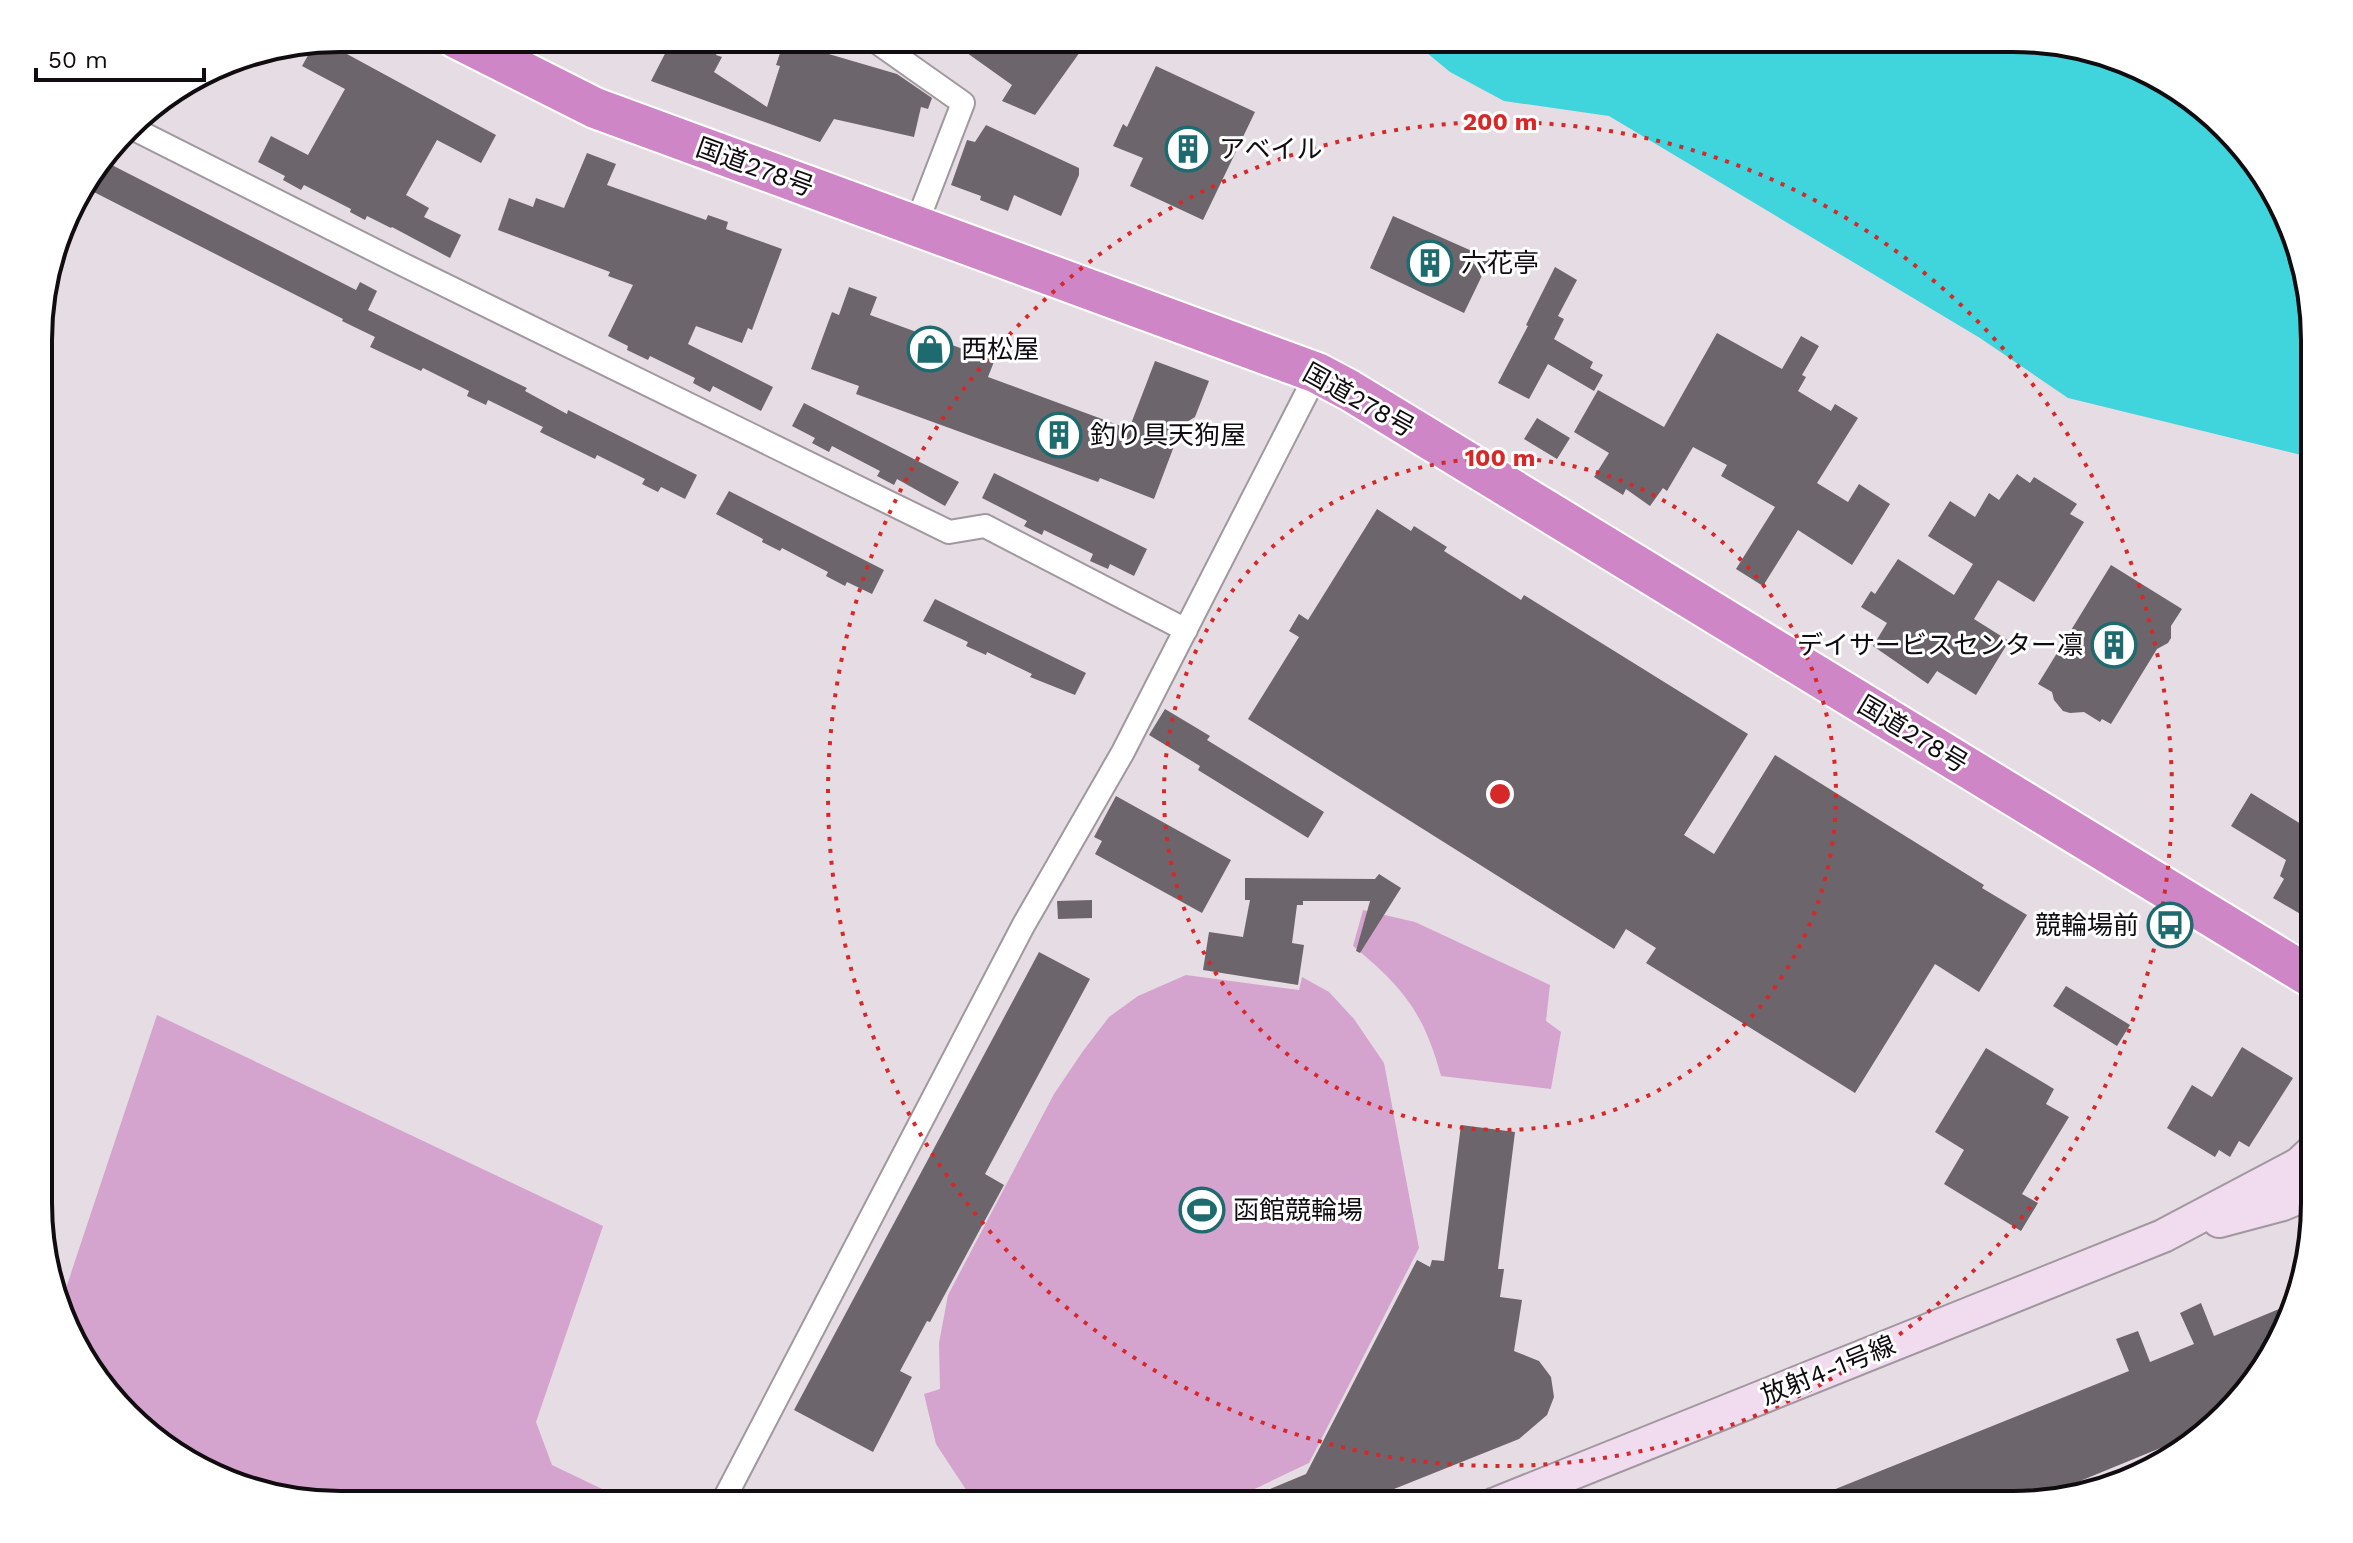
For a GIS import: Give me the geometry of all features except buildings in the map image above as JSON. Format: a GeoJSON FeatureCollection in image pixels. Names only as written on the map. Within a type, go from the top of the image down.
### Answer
{"type":"FeatureCollection","features":[{"type":"Feature","properties":{"kind":"highway","name":"国道278号"},"geometry":{"type":"LineString","coordinates":[[484,52],[595,108],[1317,373],[1363,398],[2301,971]]}},
{"type":"Feature","properties":{"kind":"street"},"geometry":{"type":"LineString","coordinates":[[891,52],[963,103],[916,225]]}},
{"type":"Feature","properties":{"kind":"street"},"geometry":{"type":"LineString","coordinates":[[140,132],[949,532],[985,526],[1186,630]]}},
{"type":"Feature","properties":{"kind":"street"},"geometry":{"type":"LineString","coordinates":[[728,1491],[1023,926],[1123,752],[1317,373]]}},
{"type":"Feature","properties":{"kind":"street","name":"放射4-1号線"},"geometry":{"type":"LineString","coordinates":[[1528,1491],[2163,1236],[2301,1162]]}},
{"type":"Feature","properties":{"kind":"street","name":"放射4-1号線"},"geometry":{"type":"LineString","coordinates":[[2163,1236],[2301,1196]]}},
{"type":"Feature","properties":{"kind":"shaded area"},"geometry":{"type":"Polygon","coordinates":[[[1363,910],[1415,922],[1550,985],[1546,1021],[1561,1032],[1551,1089],[1441,1076],[1427,1035],[1409,1003],[1385,975],[1353,946],[1363,910]]]}},
{"type":"Feature","properties":{"kind":"shaded area","name":"函館競輪場"},"geometry":{"type":"Polygon","coordinates":[[[1186,975],[1299,990],[1302,977],[1329,992],[1354,1019],[1384,1063],[1419,1248],[1309,1463],[1250,1491],[967,1491],[936,1444],[924,1394],[940,1389],[939,1343],[948,1295],[1054,1094],[1109,1017],[1138,996],[1186,975]]]}},
{"type":"Feature","properties":{"kind":"shaded area"},"geometry":{"type":"Polygon","coordinates":[[[157,1015],[603,1226],[536,1422],[552,1465],[606,1491],[340,1491],[302,1489],[247,1476],[196,1452],[165,1432],[136,1407],[111,1378],[91,1347],[65,1290],[157,1015]]]}},
{"type":"Feature","properties":{"kind":"water"},"geometry":{"type":"Polygon","coordinates":[[[1426,52],[2013,52],[2051,54],[2123,74],[2173,101],[2217,136],[2252,180],[2279,230],[2299,302],[2301,455],[2068,398],[1980,338],[1609,116],[1504,101],[1450,72],[1426,52]]]}},
{"type":"Feature","properties":{"kind":"place","name":"アベイル"},"geometry":{"type":"Point","coordinates":[1188,149]}},
{"type":"Feature","properties":{"kind":"place","name":"六花亭"},"geometry":{"type":"Point","coordinates":[1430,263]}},
{"type":"Feature","properties":{"kind":"place","name":"西松屋"},"geometry":{"type":"Point","coordinates":[930,349]}},
{"type":"Feature","properties":{"kind":"place","name":"釣り具天狗屋"},"geometry":{"type":"Point","coordinates":[1059,435]}},
{"type":"Feature","properties":{"kind":"place","name":"デイサービスセンター凛"},"geometry":{"type":"Point","coordinates":[2114,645]}},
{"type":"Feature","properties":{"kind":"place","name":"競輪場前"},"geometry":{"type":"Point","coordinates":[2170,925]}},
{"type":"Feature","properties":{"kind":"place","name":"函館競輪場"},"geometry":{"type":"Point","coordinates":[1202,1210]}}]}
